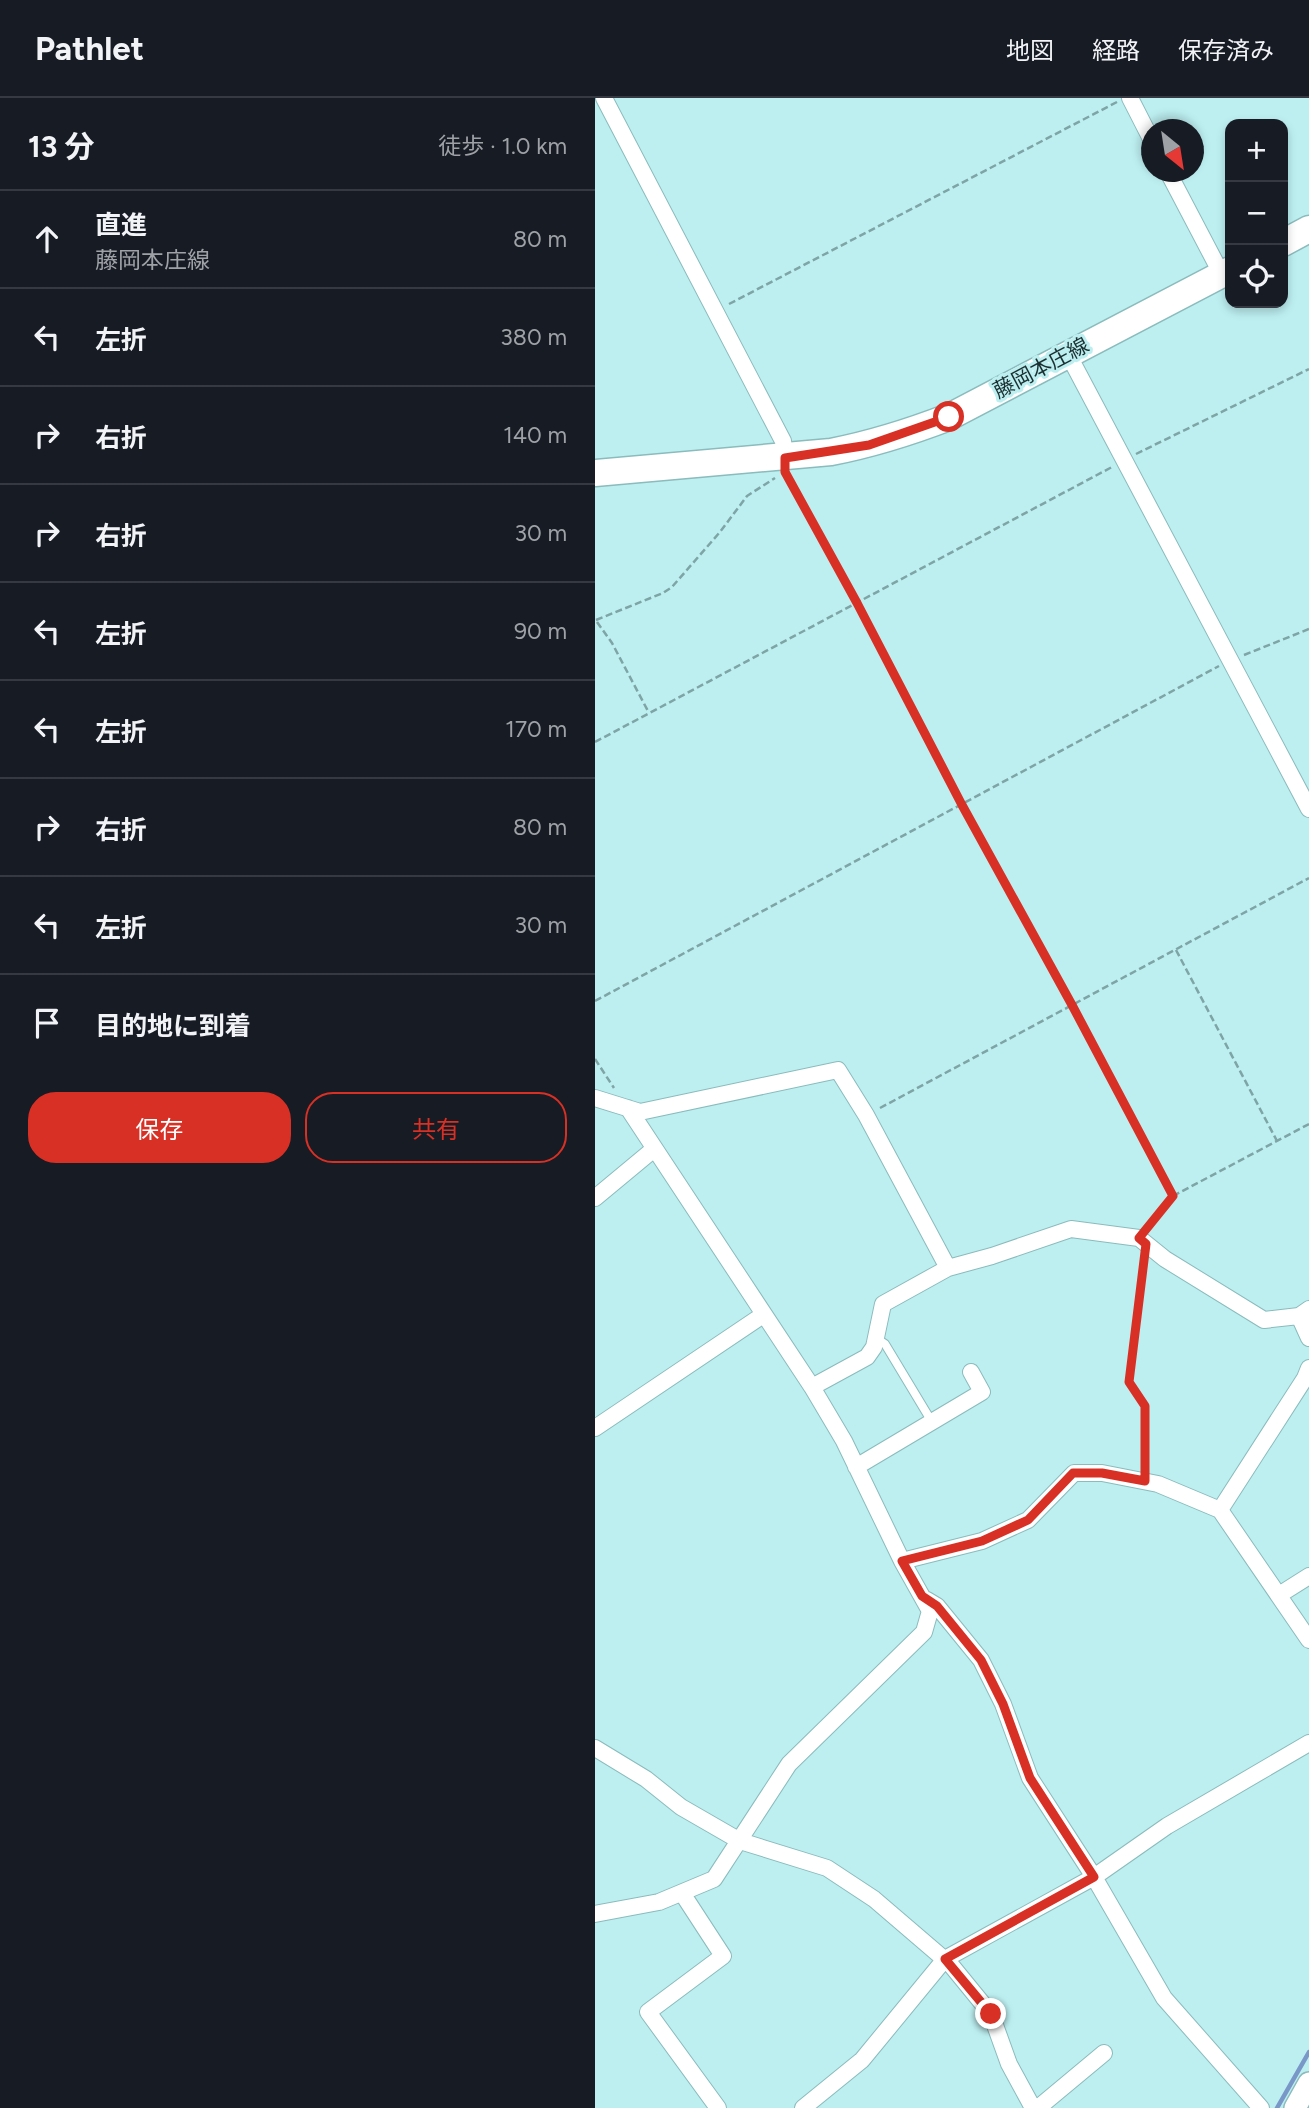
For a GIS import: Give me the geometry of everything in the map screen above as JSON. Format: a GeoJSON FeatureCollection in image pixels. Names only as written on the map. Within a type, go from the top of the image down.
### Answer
{"type":"FeatureCollection","features":[{"type":"Feature","properties":{"kind":"main road"},"geometry":{"type":"LineString","coordinates":[[1288,240],[1309,229]]}},
{"type":"Feature","properties":{"kind":"main road","name":"藤岡本庄線"},"geometry":{"type":"LineString","coordinates":[[595,473],[785,465],[869,445],[949,417],[1225,273]]}},
{"type":"Feature","properties":{"kind":"street"},"geometry":{"type":"LineString","coordinates":[[604,98],[783,441],[785,465]]}},
{"type":"Feature","properties":{"kind":"street"},"geometry":{"type":"LineString","coordinates":[[1130,98],[1141,119]]}},
{"type":"Feature","properties":{"kind":"street"},"geometry":{"type":"LineString","coordinates":[[1174,182],[1225,270]]}},
{"type":"Feature","properties":{"kind":"street"},"geometry":{"type":"LineString","coordinates":[[1068,354],[1309,809]]}},
{"type":"Feature","properties":{"kind":"street"},"geometry":{"type":"LineString","coordinates":[[595,1098],[641,1112],[838,1070],[866,1115],[949,1268]]}},
{"type":"Feature","properties":{"kind":"street"},"geometry":{"type":"LineString","coordinates":[[595,1914],[659,1902],[715,1879],[789,1764],[924,1632],[930,1611],[812,1387],[628,1108]]}},
{"type":"Feature","properties":{"kind":"street"},"geometry":{"type":"LineString","coordinates":[[595,1198],[654,1149]]}},
{"type":"Feature","properties":{"kind":"street"},"geometry":{"type":"LineString","coordinates":[[812,1387],[867,1357],[874,1346],[883,1304],[949,1268],[1071,1228],[1142,1241],[1165,1259],[1264,1320],[1304,1312],[1309,1338]]}},
{"type":"Feature","properties":{"kind":"street"},"geometry":{"type":"LineString","coordinates":[[595,1428],[763,1315]]}},
{"type":"Feature","properties":{"kind":"street"},"geometry":{"type":"LineString","coordinates":[[1220,1510],[1309,1368]]}},
{"type":"Feature","properties":{"kind":"street"},"geometry":{"type":"LineString","coordinates":[[856,1467],[982,1392],[971,1372]]}},
{"type":"Feature","properties":{"kind":"street"},"geometry":{"type":"LineString","coordinates":[[902,1561],[982,1541],[1028,1520],[1073,1473],[1102,1473],[1145,1481],[1220,1510],[1309,1640]]}},
{"type":"Feature","properties":{"kind":"street"},"geometry":{"type":"LineString","coordinates":[[1279,1595],[1309,1576]]}},
{"type":"Feature","properties":{"kind":"street"},"geometry":{"type":"LineString","coordinates":[[922,1596],[937,1606],[981,1660],[1003,1704],[1030,1778],[1094,1877],[1164,1998],[1261,2108]]}},
{"type":"Feature","properties":{"kind":"street"},"geometry":{"type":"LineString","coordinates":[[803,2108],[862,2060],[945,1959],[1094,1877],[1167,1826],[1309,1743]]}},
{"type":"Feature","properties":{"kind":"street"},"geometry":{"type":"LineString","coordinates":[[595,1748],[646,1779],[681,1807],[740,1841],[827,1868],[874,1899],[945,1959],[991,2014],[1009,2064],[1033,2108]]}},
{"type":"Feature","properties":{"kind":"street"},"geometry":{"type":"LineString","coordinates":[[682,1893],[723,1956],[648,2012],[718,2108]]}},
{"type":"Feature","properties":{"kind":"street"},"geometry":{"type":"LineString","coordinates":[[1038,2108],[1104,2053]]}},
{"type":"Feature","properties":{"kind":"street"},"geometry":{"type":"LineString","coordinates":[[1295,2108],[1309,2083]]}},
{"type":"Feature","properties":{"kind":"lane"},"geometry":{"type":"LineString","coordinates":[[876,1338],[885,1344],[932,1422]]}},
{"type":"Feature","properties":{"kind":"path"},"geometry":{"type":"LineString","coordinates":[[715,312],[1119,101],[1130,98]]}},
{"type":"Feature","properties":{"kind":"path"},"geometry":{"type":"LineString","coordinates":[[595,742],[1124,460],[1309,369]]}},
{"type":"Feature","properties":{"kind":"path"},"geometry":{"type":"LineString","coordinates":[[649,713],[612,643],[595,620],[672,587],[747,496],[785,465],[962,805],[1173,1196]]}},
{"type":"Feature","properties":{"kind":"path"},"geometry":{"type":"LineString","coordinates":[[595,1001],[1230,660],[1309,629]]}},
{"type":"Feature","properties":{"kind":"path"},"geometry":{"type":"LineString","coordinates":[[866,1115],[1309,878]]}},
{"type":"Feature","properties":{"kind":"path"},"geometry":{"type":"LineString","coordinates":[[1176,950],[1276,1141]]}},
{"type":"Feature","properties":{"kind":"path"},"geometry":{"type":"LineString","coordinates":[[595,1059],[628,1108]]}},
{"type":"Feature","properties":{"kind":"path"},"geometry":{"type":"LineString","coordinates":[[1145,1481],[1145,1406],[1129,1382],[1142,1241],[1173,1196],[1309,1124]]}},
{"type":"Feature","properties":{"kind":"waterway"},"geometry":{"type":"LineString","coordinates":[[1277,2108],[1309,2052]]}},
{"type":"Feature","properties":{"kind":"route"},"geometry":{"type":"LineString","coordinates":[[949,417],[869,445],[785,458],[785,472],[1173,1196],[1139,1238],[1146,1244],[1129,1382],[1145,1406],[1145,1481],[1102,1473],[1073,1473],[1028,1520],[958,1549],[902,1561],[922,1596],[937,1606],[981,1660],[1003,1704],[1030,1778],[1094,1877],[945,1959],[991,2014]]}}]}
